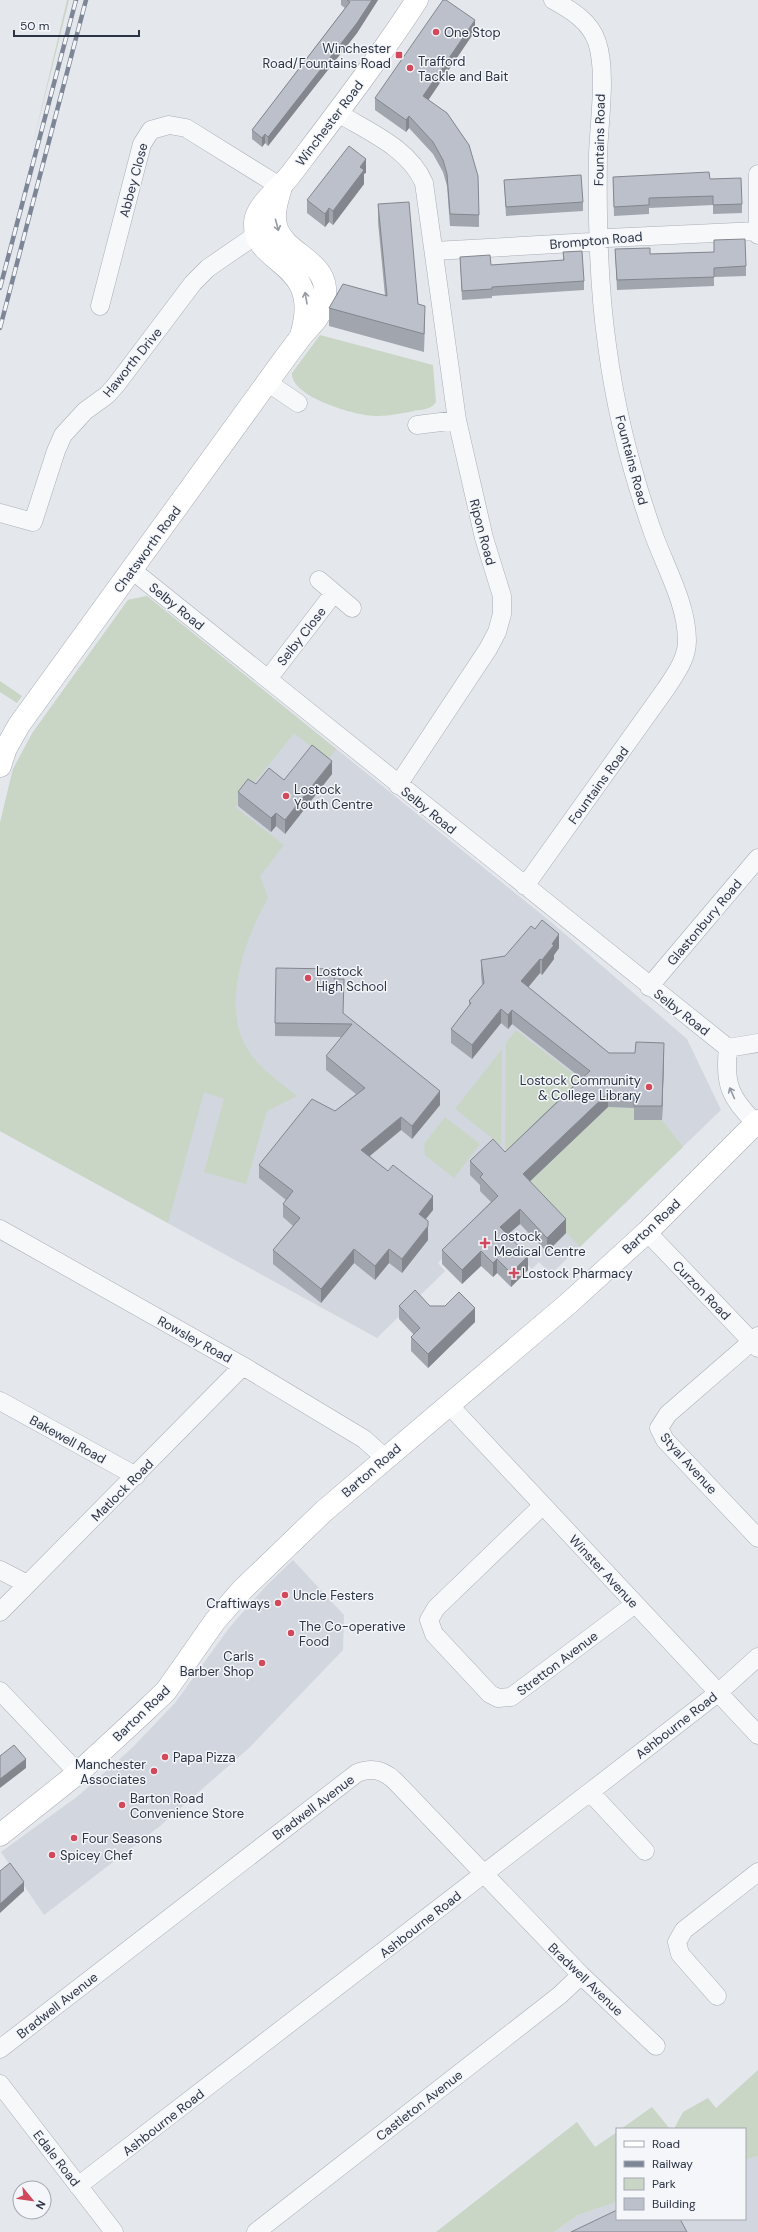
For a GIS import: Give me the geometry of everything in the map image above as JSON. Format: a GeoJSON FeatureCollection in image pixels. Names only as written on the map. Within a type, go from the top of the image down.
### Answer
{"type":"FeatureCollection","features":[{"type":"Feature","properties":{"kind":"street","name":"Winchester Road"},"geometry":{"type":"LineString","coordinates":[[281,187],[338,113],[418,0]]}},
{"type":"Feature","properties":{"kind":"street","name":"Fountains Road"},"geometry":{"type":"LineString","coordinates":[[525,886],[665,690],[684,658],[687,642],[681,608],[652,529],[628,450],[614,391],[601,296],[598,156],[601,58],[597,41],[588,25],[575,13],[553,0]]}},
{"type":"Feature","properties":{"kind":"street","name":"Ripon Road"},"geometry":{"type":"LineString","coordinates":[[338,113],[404,153],[419,170],[426,188],[457,420],[484,538],[502,596],[502,614],[497,632],[488,649],[398,785]]}},
{"type":"Feature","properties":{"kind":"street","name":"Abbey Close"},"geometry":{"type":"LineString","coordinates":[[100,306],[142,144],[151,130],[169,124],[186,128],[281,187]]}},
{"type":"Feature","properties":{"kind":"street"},"geometry":{"type":"LineString","coordinates":[[758,174],[758,235]]}},
{"type":"Feature","properties":{"kind":"street"},"geometry":{"type":"LineString","coordinates":[[256,235],[254,221],[258,210],[281,187]]}},
{"type":"Feature","properties":{"kind":"street","name":"Chatsworth Road"},"geometry":{"type":"LineString","coordinates":[[0,766],[6,748],[19,725],[267,382],[301,336],[316,320],[323,306],[324,291],[322,279],[315,265],[282,239],[277,229],[275,205],[281,187]]}},
{"type":"Feature","properties":{"kind":"street","name":"Brompton Road"},"geometry":{"type":"LineString","coordinates":[[434,251],[614,238],[758,231]]}},
{"type":"Feature","properties":{"kind":"street","name":"Chatsworth Road"},"geometry":{"type":"LineString","coordinates":[[256,235],[263,246],[298,279],[304,290],[307,308],[301,336]]}},
{"type":"Feature","properties":{"kind":"street","name":"Haworth Drive"},"geometry":{"type":"LineString","coordinates":[[0,513],[33,522],[56,451],[63,435],[72,423],[85,411],[107,395],[193,283],[208,268],[256,235]]}},
{"type":"Feature","properties":{"kind":"street"},"geometry":{"type":"LineString","coordinates":[[267,382],[298,403]]}},
{"type":"Feature","properties":{"kind":"street"},"geometry":{"type":"LineString","coordinates":[[418,426],[457,420]]}},
{"type":"Feature","properties":{"kind":"street","name":"Selby Road"},"geometry":{"type":"LineString","coordinates":[[132,570],[649,987],[728,1048]]}},
{"type":"Feature","properties":{"kind":"street","name":"Selby Close"},"geometry":{"type":"LineString","coordinates":[[320,580],[352,608]]}},
{"type":"Feature","properties":{"kind":"street","name":"Selby Close"},"geometry":{"type":"LineString","coordinates":[[268,680],[334,593]]}},
{"type":"Feature","properties":{"kind":"street","name":"Glastonbury Road"},"geometry":{"type":"LineString","coordinates":[[649,987],[758,858]]}},
{"type":"Feature","properties":{"kind":"street"},"geometry":{"type":"LineString","coordinates":[[757,1122],[737,1104],[728,1086],[726,1062],[728,1048],[758,1043]]}},
{"type":"Feature","properties":{"kind":"street","name":"Barton Road"},"geometry":{"type":"LineString","coordinates":[[0,1836],[78,1773],[166,1690],[215,1621],[245,1586],[324,1510],[384,1458],[450,1406],[569,1303],[647,1232],[757,1122]]}},
{"type":"Feature","properties":{"kind":"street","name":"Rowsley Road"},"geometry":{"type":"LineString","coordinates":[[0,1229],[243,1366],[364,1438],[384,1458]]}},
{"type":"Feature","properties":{"kind":"street","name":"Curzon Road"},"geometry":{"type":"LineString","coordinates":[[647,1232],[756,1342]]}},
{"type":"Feature","properties":{"kind":"street","name":"Styal Avenue"},"geometry":{"type":"LineString","coordinates":[[756,1342],[668,1414],[662,1420],[659,1428],[665,1440],[758,1538]]}},
{"type":"Feature","properties":{"kind":"street","name":"Matlock Road"},"geometry":{"type":"LineString","coordinates":[[0,1612],[243,1366]]}},
{"type":"Feature","properties":{"kind":"street","name":"Bakewell Road"},"geometry":{"type":"LineString","coordinates":[[0,1401],[136,1476]]}},
{"type":"Feature","properties":{"kind":"street","name":"Winster Avenue"},"geometry":{"type":"LineString","coordinates":[[450,1406],[758,1735]]}},
{"type":"Feature","properties":{"kind":"street","name":"Stretton Avenue"},"geometry":{"type":"LineString","coordinates":[[542,1506],[436,1608],[430,1620],[431,1630],[436,1637],[490,1694],[498,1698],[511,1697],[635,1604]]}},
{"type":"Feature","properties":{"kind":"street"},"geometry":{"type":"LineString","coordinates":[[0,1570],[27,1584]]}},
{"type":"Feature","properties":{"kind":"street","name":"Ashbourne Road"},"geometry":{"type":"LineString","coordinates":[[78,2186],[484,1875],[718,1692],[758,1657]]}},
{"type":"Feature","properties":{"kind":"street"},"geometry":{"type":"LineString","coordinates":[[0,1691],[78,1773]]}},
{"type":"Feature","properties":{"kind":"street","name":"Bradwell Avenue"},"geometry":{"type":"LineString","coordinates":[[0,2049],[270,1839],[362,1771],[380,1770],[390,1776],[581,1975],[656,2046]]}},
{"type":"Feature","properties":{"kind":"street"},"geometry":{"type":"LineString","coordinates":[[590,1792],[645,1850]]}},
{"type":"Feature","properties":{"kind":"street"},"geometry":{"type":"LineString","coordinates":[[717,1996],[680,1954],[677,1942],[684,1930],[758,1872]]}},
{"type":"Feature","properties":{"kind":"street","name":"Castleton Avenue"},"geometry":{"type":"LineString","coordinates":[[256,2232],[560,1995],[581,1975]]}},
{"type":"Feature","properties":{"kind":"street","name":"Edale Road"},"geometry":{"type":"LineString","coordinates":[[0,2084],[114,2232]]}},
{"type":"Feature","properties":{"kind":"shaded area","name":"Lostock High School"},"geometry":{"type":"Polygon","coordinates":[[[147,596],[551,922],[687,1039],[721,1110],[551,1274],[539,1262],[532,1269],[483,1219],[438,1263],[445,1271],[377,1338],[0,1131],[0,823],[13,769],[33,732],[128,600],[147,596]]]}},
{"type":"Feature","properties":{"kind":"shaded area"},"geometry":{"type":"Polygon","coordinates":[[[293,1560],[344,1615],[343,1650],[249,1748],[160,1826],[44,1915],[1,1852],[78,1796],[132,1748],[175,1703],[229,1628],[266,1586],[293,1560]]]}},
{"type":"Feature","properties":{"kind":"shaded area"},"geometry":{"type":"Polygon","coordinates":[[[758,2156],[758,2232],[554,2232],[578,2215],[616,2202],[616,2220],[746,2220],[746,2160],[758,2156]]]}},
{"type":"Feature","properties":{"kind":"green space"},"geometry":{"type":"Polygon","coordinates":[[[67,0],[69,0],[32,148],[67,0]]]}},
{"type":"Feature","properties":{"kind":"green space"},"geometry":{"type":"Polygon","coordinates":[[[320,335],[433,365],[436,402],[434,405],[426,409],[378,416],[341,409],[313,397],[302,390],[294,382],[292,373],[320,335]]]}},
{"type":"Feature","properties":{"kind":"green space"},"geometry":{"type":"Polygon","coordinates":[[[147,596],[336,749],[328,760],[294,733],[235,807],[284,845],[260,876],[268,898],[259,915],[243,955],[238,976],[236,998],[237,1019],[242,1038],[252,1056],[267,1072],[297,1096],[267,1111],[246,1184],[204,1172],[224,1099],[204,1092],[168,1223],[0,1131],[0,823],[13,769],[33,732],[128,600],[147,596]]]}},
{"type":"Feature","properties":{"kind":"green space"},"geometry":{"type":"Polygon","coordinates":[[[0,681],[22,696],[17,703],[0,692],[0,681]]]}},
{"type":"Feature","properties":{"kind":"green space"},"geometry":{"type":"Polygon","coordinates":[[[516,1030],[577,1077],[583,1071],[589,1076],[513,1155],[505,1149],[506,1043],[516,1030]]]}},
{"type":"Feature","properties":{"kind":"green space"},"geometry":{"type":"Polygon","coordinates":[[[502,1049],[501,1145],[455,1109],[502,1049]]]}},
{"type":"Feature","properties":{"kind":"green space"},"geometry":{"type":"Polygon","coordinates":[[[608,1107],[634,1108],[634,1120],[662,1120],[683,1147],[580,1247],[523,1188],[608,1107]]]}},
{"type":"Feature","properties":{"kind":"green space"},"geometry":{"type":"Polygon","coordinates":[[[445,1117],[480,1144],[454,1178],[425,1155],[424,1144],[445,1117]]]}},
{"type":"Feature","properties":{"kind":"green space"},"geometry":{"type":"Polygon","coordinates":[[[758,2070],[758,2156],[746,2160],[746,2128],[675,2128],[683,2112],[708,2098],[716,2108],[758,2070]]]}},
{"type":"Feature","properties":{"kind":"green space"},"geometry":{"type":"Polygon","coordinates":[[[652,2107],[669,2128],[622,2128],[652,2107]]]}},
{"type":"Feature","properties":{"kind":"green space"},"geometry":{"type":"Polygon","coordinates":[[[577,2122],[595,2147],[616,2133],[616,2202],[578,2215],[554,2232],[436,2232],[577,2122]]]}},
{"type":"Feature","properties":{"kind":"building"},"geometry":{"type":"Polygon","coordinates":[[[347,0],[372,0],[357,23],[268,137],[265,134],[262,138],[252,130],[350,2],[347,0]]]}},
{"type":"Feature","properties":{"kind":"building"},"geometry":{"type":"Polygon","coordinates":[[[443,0],[446,0],[475,20],[423,96],[447,113],[469,145],[478,176],[479,215],[450,214],[447,174],[443,160],[433,142],[409,116],[406,120],[375,98],[443,0]]]}},
{"type":"Feature","properties":{"kind":"building"},"geometry":{"type":"Polygon","coordinates":[[[349,146],[366,159],[360,167],[364,170],[333,211],[329,208],[325,214],[307,200],[349,146]]]}},
{"type":"Feature","properties":{"kind":"building"},"geometry":{"type":"Polygon","coordinates":[[[709,172],[710,179],[741,178],[742,204],[713,205],[713,196],[649,198],[649,205],[614,207],[613,177],[709,172]]]}},
{"type":"Feature","properties":{"kind":"building"},"geometry":{"type":"Polygon","coordinates":[[[581,175],[583,202],[506,207],[504,180],[581,175]]]}},
{"type":"Feature","properties":{"kind":"building"},"geometry":{"type":"Polygon","coordinates":[[[409,202],[418,304],[425,306],[424,334],[329,308],[343,284],[387,296],[378,204],[409,202]]]}},
{"type":"Feature","properties":{"kind":"building"},"geometry":{"type":"Polygon","coordinates":[[[745,239],[746,266],[714,268],[714,277],[617,280],[615,249],[650,248],[650,254],[714,252],[714,240],[745,239]]]}},
{"type":"Feature","properties":{"kind":"building"},"geometry":{"type":"Polygon","coordinates":[[[582,251],[584,281],[492,287],[492,289],[462,291],[460,257],[490,255],[491,265],[564,260],[563,252],[582,251]]]}},
{"type":"Feature","properties":{"kind":"building"},"geometry":{"type":"Polygon","coordinates":[[[312,745],[332,761],[285,820],[276,813],[271,818],[238,792],[248,779],[256,784],[269,768],[284,780],[312,745]]]}},
{"type":"Feature","properties":{"kind":"building"},"geometry":{"type":"Polygon","coordinates":[[[542,920],[559,934],[552,944],[554,945],[542,960],[540,959],[521,981],[609,1053],[635,1053],[636,1042],[664,1043],[662,1106],[634,1106],[634,1093],[608,1093],[523,1174],[566,1219],[547,1238],[520,1209],[500,1227],[528,1256],[511,1273],[497,1259],[493,1263],[481,1251],[462,1270],[442,1250],[498,1196],[480,1177],[483,1174],[470,1161],[493,1139],[505,1152],[590,1071],[512,1010],[508,1015],[501,1009],[472,1045],[451,1029],[471,1003],[469,1001],[484,983],[481,960],[505,956],[531,926],[535,929],[542,920]]]}},
{"type":"Feature","properties":{"kind":"building"},"geometry":{"type":"Polygon","coordinates":[[[276,968],[334,969],[334,979],[344,979],[343,1013],[440,1091],[412,1126],[401,1117],[361,1150],[388,1171],[393,1165],[433,1196],[419,1214],[428,1221],[428,1226],[402,1259],[389,1249],[375,1266],[354,1249],[321,1289],[273,1250],[300,1218],[283,1204],[293,1191],[259,1165],[312,1099],[335,1111],[365,1088],[326,1056],[352,1024],[275,1023],[276,968]]]}},
{"type":"Feature","properties":{"kind":"building"},"geometry":{"type":"Polygon","coordinates":[[[415,1290],[430,1306],[445,1306],[459,1292],[475,1308],[428,1354],[411,1337],[420,1328],[399,1306],[415,1290]]]}},
{"type":"Feature","properties":{"kind":"building"},"geometry":{"type":"Polygon","coordinates":[[[14,1745],[26,1759],[0,1779],[0,1756],[14,1745]]]}},
{"type":"Feature","properties":{"kind":"building"},"geometry":{"type":"Polygon","coordinates":[[[10,1863],[24,1882],[0,1904],[0,1871],[10,1863]]]}},
{"type":"Feature","properties":{"kind":"building"},"geometry":{"type":"Polygon","coordinates":[[[616,2210],[616,2220],[681,2220],[687,2232],[571,2232],[616,2210]]]}},
{"type":"Feature","properties":{"kind":"railway"},"geometry":{"type":"LineString","coordinates":[[0,288],[76,0]]}},
{"type":"Feature","properties":{"kind":"railway"},"geometry":{"type":"LineString","coordinates":[[0,328],[86,0]]}},
{"type":"Feature","properties":{"kind":"place","name":"One Stop"},"geometry":{"type":"Point","coordinates":[436,32]}},
{"type":"Feature","properties":{"kind":"place","name":"Winchester Road/Fountains Road"},"geometry":{"type":"Point","coordinates":[399,55]}},
{"type":"Feature","properties":{"kind":"place","name":"Trafford Tackle and Bait"},"geometry":{"type":"Point","coordinates":[410,68]}},
{"type":"Feature","properties":{"kind":"place","name":"Lostock Youth Centre"},"geometry":{"type":"Point","coordinates":[286,796]}},
{"type":"Feature","properties":{"kind":"place","name":"Lostock High School"},"geometry":{"type":"Point","coordinates":[308,978]}},
{"type":"Feature","properties":{"kind":"place","name":"Lostock Community & College Library"},"geometry":{"type":"Point","coordinates":[649,1087]}},
{"type":"Feature","properties":{"kind":"place","name":"Lostock Medical Centre"},"geometry":{"type":"Point","coordinates":[485,1243]}},
{"type":"Feature","properties":{"kind":"place","name":"Lostock Pharmacy"},"geometry":{"type":"Point","coordinates":[514,1273]}},
{"type":"Feature","properties":{"kind":"place","name":"Uncle Festers"},"geometry":{"type":"Point","coordinates":[285,1595]}},
{"type":"Feature","properties":{"kind":"place","name":"Craftiways"},"geometry":{"type":"Point","coordinates":[278,1603]}},
{"type":"Feature","properties":{"kind":"place","name":"The Co-operative Food"},"geometry":{"type":"Point","coordinates":[291,1633]}},
{"type":"Feature","properties":{"kind":"place","name":"Carls Barber Shop"},"geometry":{"type":"Point","coordinates":[262,1663]}},
{"type":"Feature","properties":{"kind":"place","name":"Papa Pizza"},"geometry":{"type":"Point","coordinates":[165,1757]}},
{"type":"Feature","properties":{"kind":"place","name":"Manchester Associates"},"geometry":{"type":"Point","coordinates":[154,1771]}},
{"type":"Feature","properties":{"kind":"place","name":"Barton Road Convenience Store"},"geometry":{"type":"Point","coordinates":[122,1805]}},
{"type":"Feature","properties":{"kind":"place","name":"Four Seasons"},"geometry":{"type":"Point","coordinates":[74,1838]}},
{"type":"Feature","properties":{"kind":"place","name":"Spicey Chef"},"geometry":{"type":"Point","coordinates":[52,1855]}}]}
